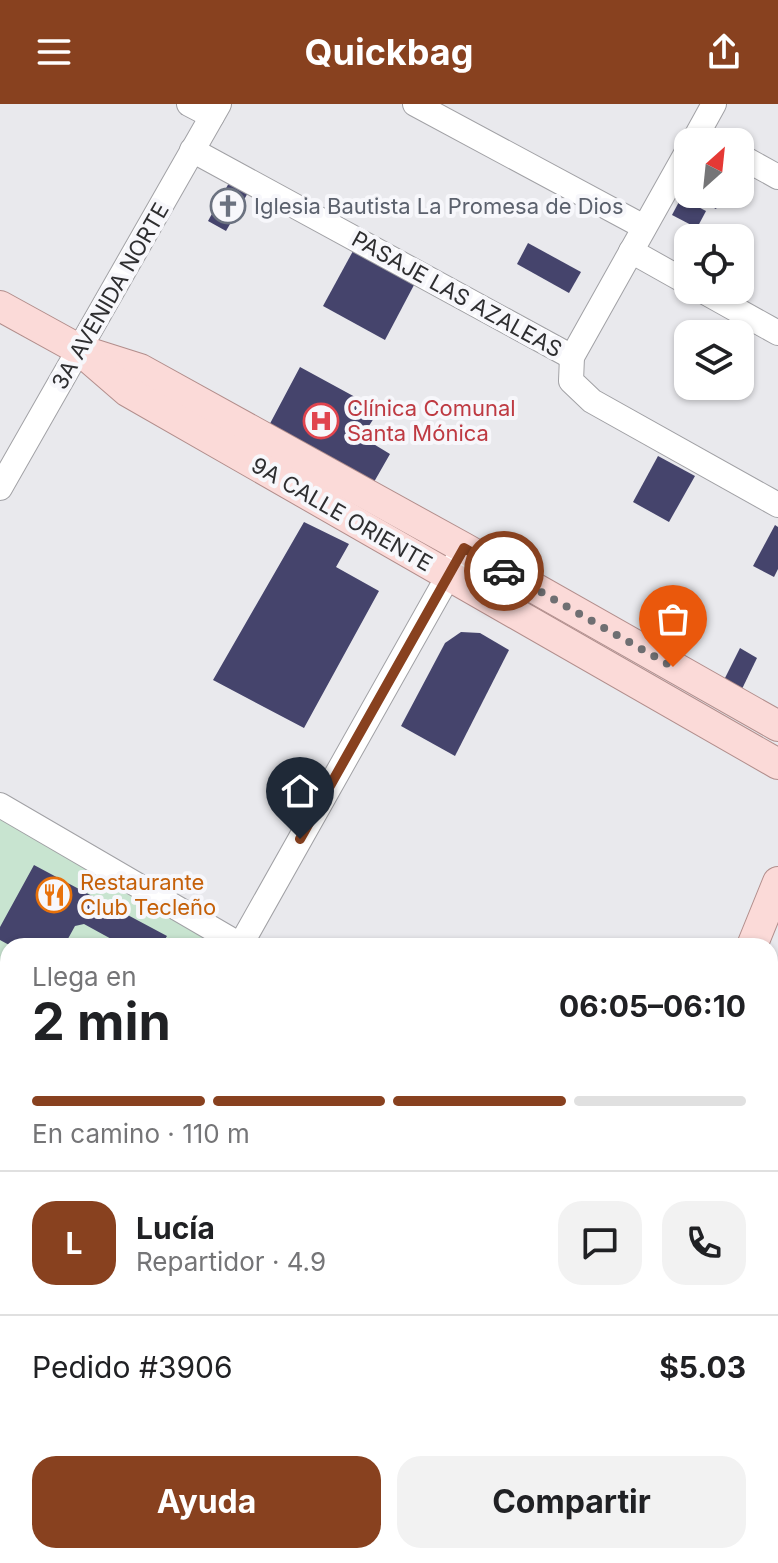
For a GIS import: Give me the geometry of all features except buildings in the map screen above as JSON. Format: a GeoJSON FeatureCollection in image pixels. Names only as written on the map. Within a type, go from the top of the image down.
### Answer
{"type":"FeatureCollection","features":[{"type":"Feature","properties":{"kind":"main road","name":"9A CALLE ORIENTE"},"geometry":{"type":"LineString","coordinates":[[0,306],[80,350],[140,369],[778,726]]}},
{"type":"Feature","properties":{"kind":"main road","name":"9A CALLE ORIENTE"},"geometry":{"type":"LineString","coordinates":[[80,350],[127,391],[778,764]]}},
{"type":"Feature","properties":{"kind":"main road"},"geometry":{"type":"LineString","coordinates":[[756,938],[778,882]]}},
{"type":"Feature","properties":{"kind":"main road"},"geometry":{"type":"LineString","coordinates":[[761,938],[778,921]]}},
{"type":"Feature","properties":{"kind":"street"},"geometry":{"type":"LineString","coordinates":[[189,104],[215,110]]}},
{"type":"Feature","properties":{"kind":"street"},"geometry":{"type":"LineString","coordinates":[[415,104],[644,227]]}},
{"type":"Feature","properties":{"kind":"street","name":"3A AVENIDA NORTE"},"geometry":{"type":"LineString","coordinates":[[0,488],[215,110]]}},
{"type":"Feature","properties":{"kind":"street"},"geometry":{"type":"LineString","coordinates":[[572,357],[702,127]]}},
{"type":"Feature","properties":{"kind":"street","name":"PASAJE LAS AZALEAS"},"geometry":{"type":"LineString","coordinates":[[192,150],[572,357],[571,381],[592,401],[778,505]]}},
{"type":"Feature","properties":{"kind":"street"},"geometry":{"type":"LineString","coordinates":[[754,164],[778,177]]}},
{"type":"Feature","properties":{"kind":"street"},"geometry":{"type":"LineString","coordinates":[[631,251],[674,275]]}},
{"type":"Feature","properties":{"kind":"street"},"geometry":{"type":"LineString","coordinates":[[726,304],[778,333]]}},
{"type":"Feature","properties":{"kind":"street"},"geometry":{"type":"LineString","coordinates":[[245,938],[464,548]]}},
{"type":"Feature","properties":{"kind":"street"},"geometry":{"type":"LineString","coordinates":[[0,805],[227,938]]}},
{"type":"Feature","properties":{"kind":"green space"},"geometry":{"type":"Polygon","coordinates":[[[0,813],[198,927],[203,938],[0,938],[0,813]]]}},
{"type":"Feature","properties":{"kind":"way so far"},"geometry":{"type":"LineString","coordinates":[[504,571],[673,667]]}},
{"type":"Feature","properties":{"kind":"place","name":"Iglesia Bautista La Promesa de Dios"},"geometry":{"type":"Point","coordinates":[228,206]}},
{"type":"Feature","properties":{"kind":"place","name":"Clínica Comunal Santa Mónica"},"geometry":{"type":"Point","coordinates":[321,421]}},
{"type":"Feature","properties":{"kind":"place","name":"Restaurante Club Tecleño"},"geometry":{"type":"Point","coordinates":[54,895]}},
{"type":"Feature","properties":{"kind":"route"},"geometry":{"type":"LineString","coordinates":[[300,839],[464,548],[504,571]]}}]}
